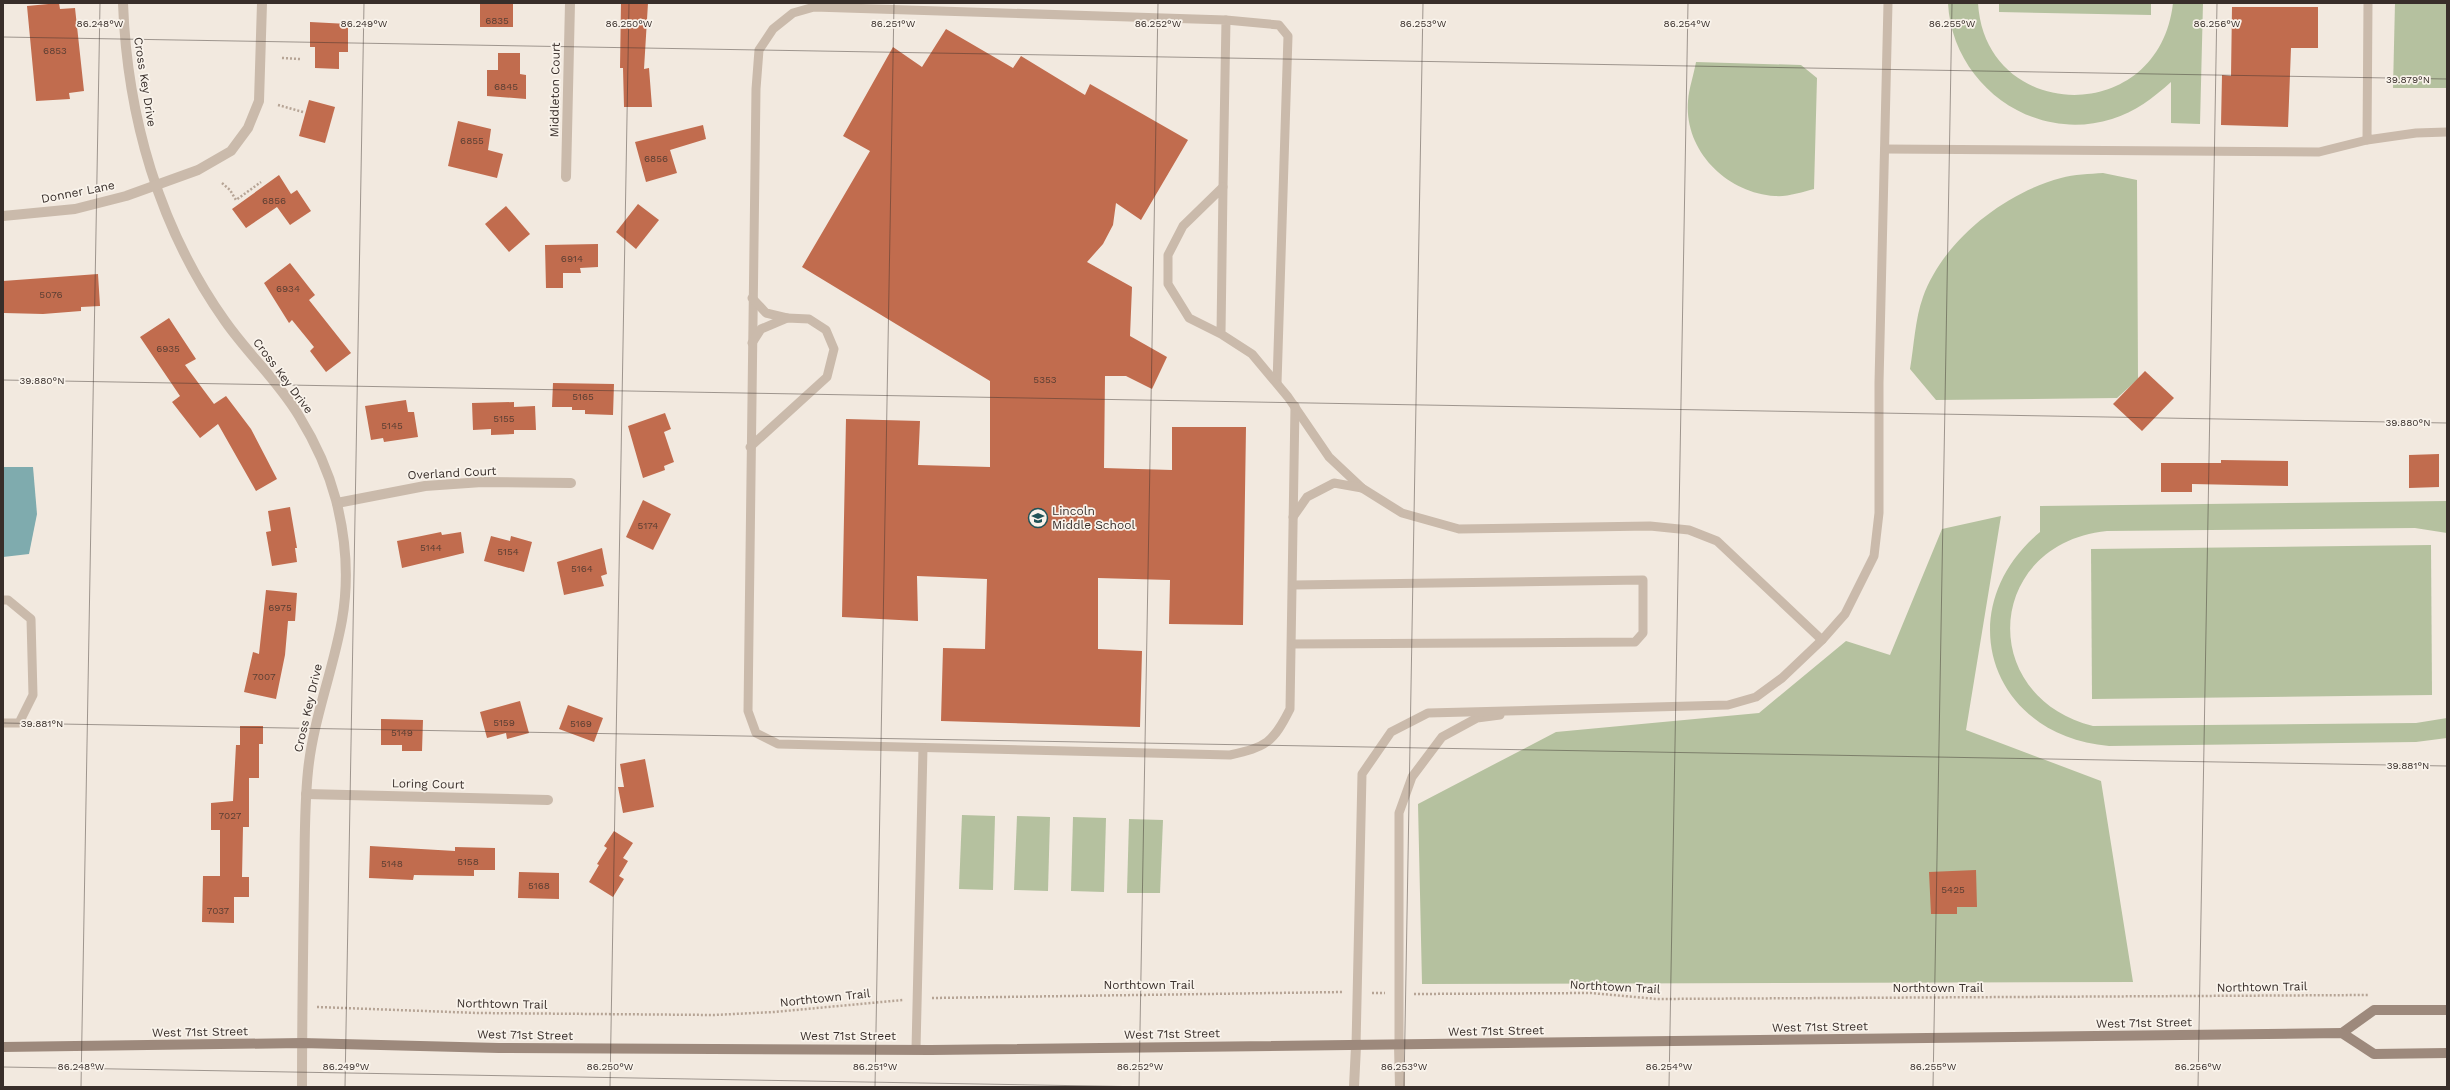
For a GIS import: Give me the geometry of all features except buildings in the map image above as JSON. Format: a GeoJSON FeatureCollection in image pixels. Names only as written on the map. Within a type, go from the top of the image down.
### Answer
{"type":"FeatureCollection","features":[{"type":"Feature","properties":{"kind":"main road"},"geometry":{"type":"LineString","coordinates":[[2447,1010],[2374,1010],[2342,1033],[2374,1054],[2447,1053]]}},
{"type":"Feature","properties":{"kind":"main road","name":"West 71st Street"},"geometry":{"type":"LineString","coordinates":[[3,1047],[302,1043],[506,1048],[916,1049],[1356,1046],[2342,1033]]}},
{"type":"Feature","properties":{"kind":"street","name":"Cross Key Drive"},"geometry":{"type":"LineString","coordinates":[[124,3],[126,52],[131,90],[141,135],[178,240],[226,323],[294,408],[313,441],[325,467],[337,503],[345,561],[344,609],[314,735],[306,794],[302,1087]]}},
{"type":"Feature","properties":{"kind":"street","name":"Donner Lane"},"geometry":{"type":"LineString","coordinates":[[3,216],[75,209],[130,195],[198,170],[223,157],[231,151],[248,128],[256,110],[260,92],[262,3]]}},
{"type":"Feature","properties":{"kind":"street","name":"Middleton Court"},"geometry":{"type":"LineString","coordinates":[[566,176],[570,3]]}},
{"type":"Feature","properties":{"kind":"street","name":"Overland Court"},"geometry":{"type":"LineString","coordinates":[[337,503],[424,486],[482,482],[571,483]]}},
{"type":"Feature","properties":{"kind":"street","name":"Loring Court"},"geometry":{"type":"LineString","coordinates":[[306,794],[548,800]]}},
{"type":"Feature","properties":{"kind":"street"},"geometry":{"type":"LineString","coordinates":[[1399,1045],[1400,1087]]}},
{"type":"Feature","properties":{"kind":"street"},"geometry":{"type":"LineString","coordinates":[[1354,1087],[1356,1046]]}},
{"type":"Feature","properties":{"kind":"lane"},"geometry":{"type":"LineString","coordinates":[[1356,1046],[1362,774],[1391,732],[1428,713],[1728,705],[1756,697],[1782,678],[1822,640],[1845,614],[1874,556],[1879,513],[1884,149],[1888,3]]}},
{"type":"Feature","properties":{"kind":"lane"},"geometry":{"type":"LineString","coordinates":[[2367,140],[2368,3]]}},
{"type":"Feature","properties":{"kind":"lane"},"geometry":{"type":"LineString","coordinates":[[1277,383],[1288,36],[1279,25],[1226,20],[814,7],[793,13],[772,29],[760,50],[756,89],[750,447],[748,711],[756,732],[778,744],[1230,755],[1257,749],[1278,733],[1290,709],[1295,406]]}},
{"type":"Feature","properties":{"kind":"lane"},"geometry":{"type":"LineString","coordinates":[[1221,334],[1226,20]]}},
{"type":"Feature","properties":{"kind":"lane"},"geometry":{"type":"LineString","coordinates":[[1884,149],[2319,152],[2367,140],[2416,133],[2447,132]]}},
{"type":"Feature","properties":{"kind":"lane"},"geometry":{"type":"LineString","coordinates":[[1223,187],[1183,226],[1168,255],[1168,284],[1189,318],[1221,334],[1252,354],[1295,406],[1329,457],[1362,488],[1402,513],[1459,529],[1650,526],[1689,530],[1717,541],[1822,640]]}},
{"type":"Feature","properties":{"kind":"lane"},"geometry":{"type":"LineString","coordinates":[[750,447],[827,377],[834,349],[826,330],[809,318],[787,318],[766,313],[752,298]]}},
{"type":"Feature","properties":{"kind":"lane"},"geometry":{"type":"LineString","coordinates":[[752,344],[761,329],[787,318]]}},
{"type":"Feature","properties":{"kind":"lane"},"geometry":{"type":"LineString","coordinates":[[1293,517],[1307,497],[1334,483],[1362,488]]}},
{"type":"Feature","properties":{"kind":"lane"},"geometry":{"type":"LineString","coordinates":[[1292,644],[1635,642],[1643,633],[1643,580],[1293,585]]}},
{"type":"Feature","properties":{"kind":"lane"},"geometry":{"type":"LineString","coordinates":[[3,600],[8,600],[31,618],[34,695],[19,723],[3,723]]}},
{"type":"Feature","properties":{"kind":"lane"},"geometry":{"type":"LineString","coordinates":[[1399,1045],[1399,813],[1412,777],[1442,737],[1477,718],[1537,709]]}},
{"type":"Feature","properties":{"kind":"lane"},"geometry":{"type":"LineString","coordinates":[[916,1049],[923,748]]}},
{"type":"Feature","properties":{"kind":"path"},"geometry":{"type":"LineString","coordinates":[[282,58],[300,59]]}},
{"type":"Feature","properties":{"kind":"path"},"geometry":{"type":"LineString","coordinates":[[278,105],[303,112]]}},
{"type":"Feature","properties":{"kind":"path"},"geometry":{"type":"LineString","coordinates":[[222,183],[230,190],[236,200],[261,182]]}},
{"type":"Feature","properties":{"kind":"path","name":"Northtown Trail"},"geometry":{"type":"LineString","coordinates":[[323,1007],[478,1013],[714,1015],[774,1012],[917,998],[1329,991],[1430,994],[1591,993],[1657,999],[2375,995]]}},
{"type":"Feature","properties":{"kind":"green space"},"geometry":{"type":"Polygon","coordinates":[[[1948,3],[1978,3],[1988,43],[2009,71],[2039,89],[2073,95],[2107,90],[2138,73],[2161,44],[2173,3],[2203,3],[2200,124],[2171,123],[2171,82],[2143,104],[2128,113],[2112,119],[2082,125],[2054,123],[2026,115],[2002,101],[1981,82],[1964,59],[1953,32],[1948,3]]]}},
{"type":"Feature","properties":{"kind":"green space"},"geometry":{"type":"Polygon","coordinates":[[[1999,3],[2151,3],[2151,15],[1999,12],[1999,3]]]}},
{"type":"Feature","properties":{"kind":"green space"},"geometry":{"type":"Polygon","coordinates":[[[2395,3],[2447,3],[2447,88],[2393,88],[2395,3]]]}},
{"type":"Feature","properties":{"kind":"green space"},"geometry":{"type":"Polygon","coordinates":[[[1696,62],[1801,65],[1817,78],[1814,189],[1785,196],[1757,193],[1741,187],[1725,178],[1712,166],[1701,152],[1693,137],[1689,119],[1688,101],[1696,62]]]}},
{"type":"Feature","properties":{"kind":"green space"},"geometry":{"type":"Polygon","coordinates":[[[2103,173],[2137,180],[2138,379],[2117,398],[1936,400],[1910,369],[1920,305],[1932,276],[1945,257],[1960,239],[1978,222],[1998,207],[2018,195],[2040,185],[2066,177],[2082,174],[2103,173]]]}},
{"type":"Feature","properties":{"kind":"green space"},"geometry":{"type":"Polygon","coordinates":[[[2447,501],[2447,533],[2415,528],[2107,531],[2067,542],[2037,562],[2018,590],[2010,622],[2014,654],[2028,685],[2055,710],[2093,726],[2416,723],[2447,718],[2447,738],[2416,742],[2109,746],[2068,737],[2035,719],[2011,694],[1995,664],[1990,631],[1995,597],[2012,563],[2040,532],[2040,506],[2447,501]]]}},
{"type":"Feature","properties":{"kind":"green space"},"geometry":{"type":"Polygon","coordinates":[[[2001,516],[1966,730],[2101,781],[2133,982],[1422,984],[1418,804],[1556,732],[1759,713],[1846,641],[1890,655],[1942,529],[2001,516]]]}},
{"type":"Feature","properties":{"kind":"green space"},"geometry":{"type":"Polygon","coordinates":[[[2431,545],[2432,695],[2092,699],[2091,549],[2431,545]]]}},
{"type":"Feature","properties":{"kind":"green space"},"geometry":{"type":"Polygon","coordinates":[[[962,815],[995,816],[993,890],[959,889],[962,815]]]}},
{"type":"Feature","properties":{"kind":"green space"},"geometry":{"type":"Polygon","coordinates":[[[1017,816],[1050,817],[1048,891],[1014,890],[1017,816]]]}},
{"type":"Feature","properties":{"kind":"green space"},"geometry":{"type":"Polygon","coordinates":[[[1073,817],[1106,818],[1104,892],[1071,891],[1073,817]]]}},
{"type":"Feature","properties":{"kind":"green space"},"geometry":{"type":"Polygon","coordinates":[[[1129,819],[1163,820],[1160,893],[1127,893],[1129,819]]]}},
{"type":"Feature","properties":{"kind":"water"},"geometry":{"type":"Polygon","coordinates":[[[3,467],[33,467],[37,514],[29,554],[3,557],[3,467]]]}},
{"type":"Feature","properties":{"kind":"place","name":"Lincoln Middle School"},"geometry":{"type":"Point","coordinates":[1038,518]}}]}
